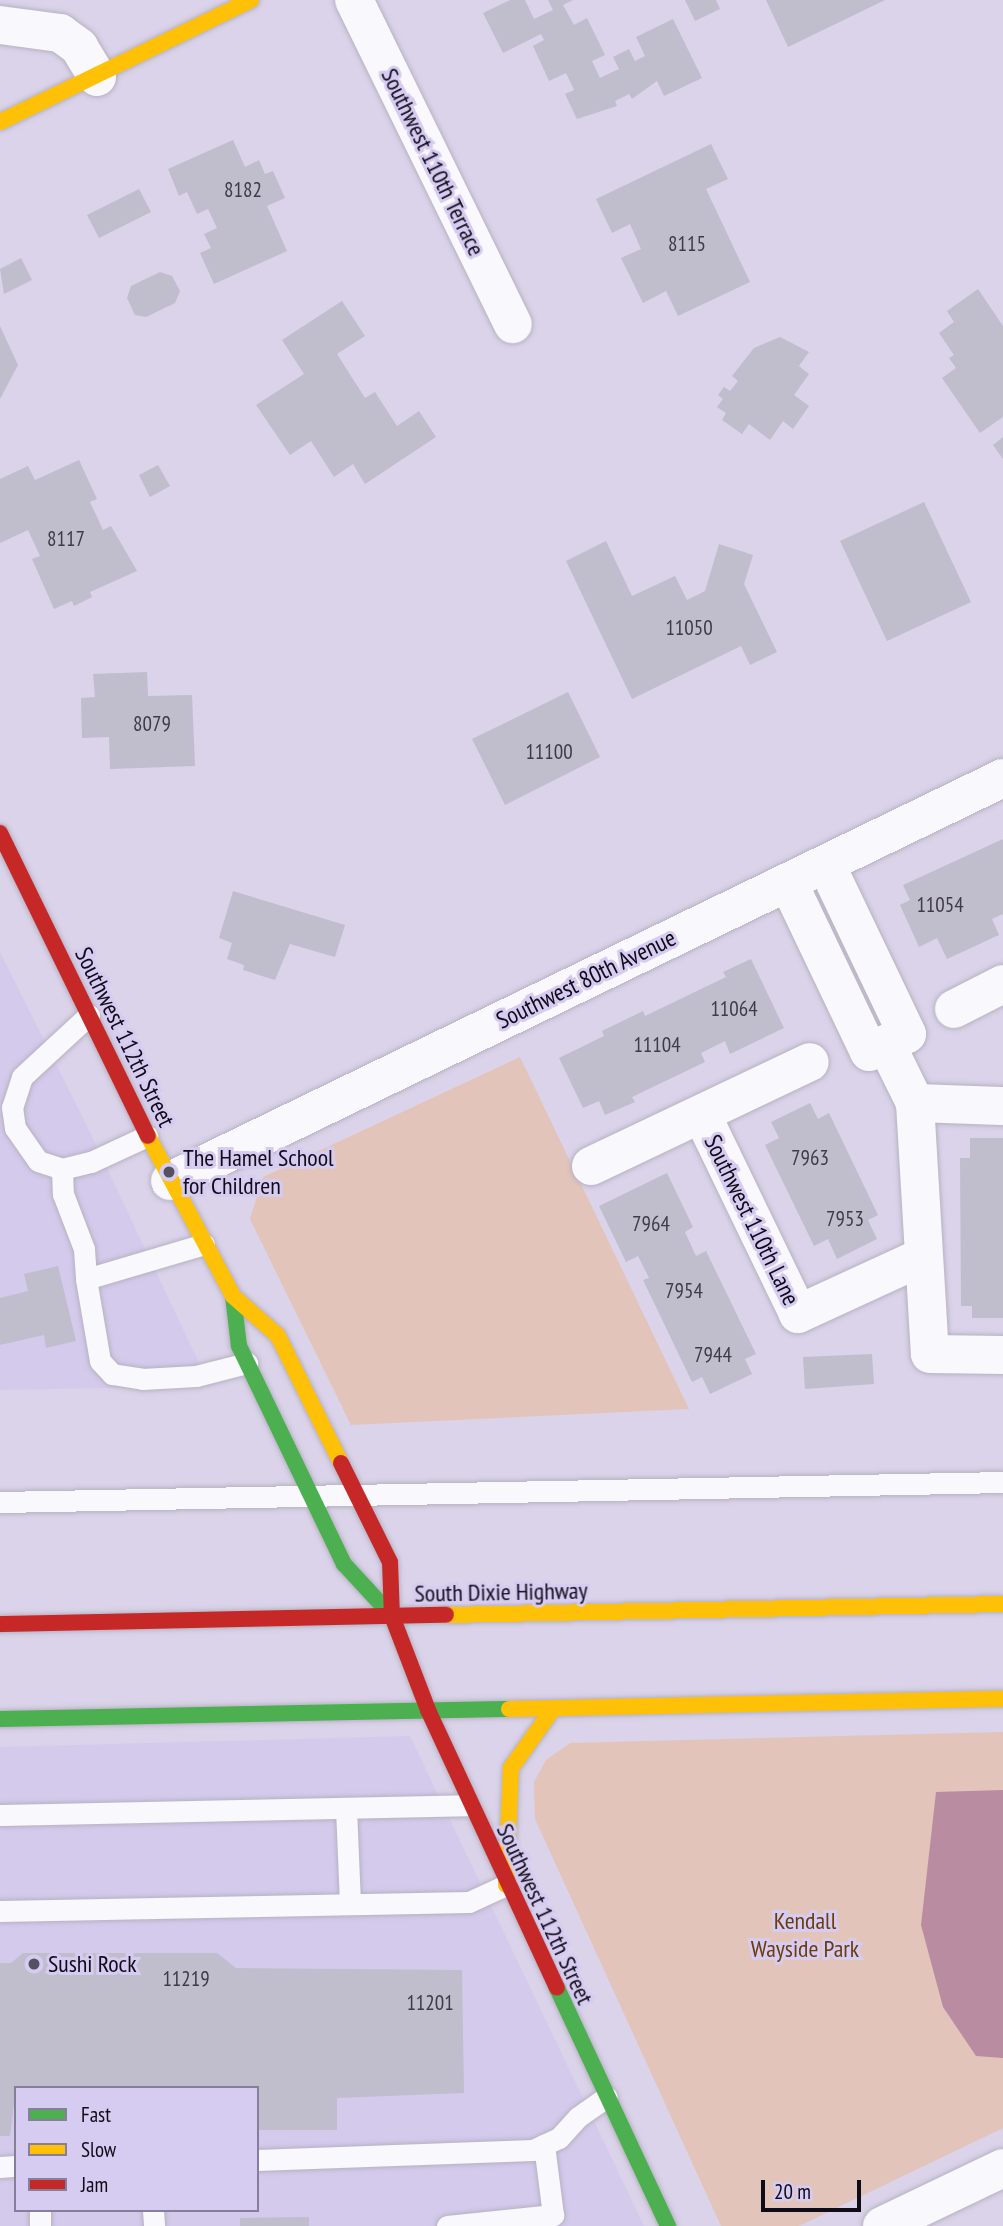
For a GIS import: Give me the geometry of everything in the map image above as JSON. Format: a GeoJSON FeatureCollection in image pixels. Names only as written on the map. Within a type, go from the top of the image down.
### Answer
{"type":"FeatureCollection","features":[{"type":"Feature","properties":{"kind":"main road"},"geometry":{"type":"LineString","coordinates":[[0,122],[251,0]]}},
{"type":"Feature","properties":{"kind":"main road","name":"Southwest 112th Street"},"geometry":{"type":"LineString","coordinates":[[0,833],[170,1181],[233,1296],[278,1336],[390,1562],[393,1616],[428,1710],[506,1885],[668,2226]]}},
{"type":"Feature","properties":{"kind":"main road","name":"Southwest 112th Street"},"geometry":{"type":"LineString","coordinates":[[233,1296],[239,1346],[344,1564],[393,1616]]}},
{"type":"Feature","properties":{"kind":"main road","name":"South Dixie Highway"},"geometry":{"type":"LineString","coordinates":[[0,1624],[1003,1604]]}},
{"type":"Feature","properties":{"kind":"main road"},"geometry":{"type":"LineString","coordinates":[[0,1719],[1003,1699]]}},
{"type":"Feature","properties":{"kind":"main road"},"geometry":{"type":"LineString","coordinates":[[506,1885],[511,1768],[553,1709]]}},
{"type":"Feature","properties":{"kind":"street","name":"Southwest 110th Terrace"},"geometry":{"type":"LineString","coordinates":[[354,0],[513,324]]}},
{"type":"Feature","properties":{"kind":"street"},"geometry":{"type":"LineString","coordinates":[[0,25],[60,33],[79,47],[97,77]]}},
{"type":"Feature","properties":{"kind":"street","name":"Southwest 80th Avenue"},"geometry":{"type":"LineString","coordinates":[[170,1181],[1003,778]]}},
{"type":"Feature","properties":{"kind":"street"},"geometry":{"type":"LineString","coordinates":[[826,864],[887,1043]]}},
{"type":"Feature","properties":{"kind":"street"},"geometry":{"type":"LineString","coordinates":[[788,881],[887,1043],[915,1102],[922,1257],[930,1354],[1003,1355]]}},
{"type":"Feature","properties":{"kind":"street"},"geometry":{"type":"LineString","coordinates":[[954,1009],[1003,984]]}},
{"type":"Feature","properties":{"kind":"street","name":"Southwest 110th Lane"},"geometry":{"type":"LineString","coordinates":[[591,1166],[810,1062]]}},
{"type":"Feature","properties":{"kind":"street"},"geometry":{"type":"LineString","coordinates":[[915,1102],[1003,1106]]}},
{"type":"Feature","properties":{"kind":"street","name":"Southwest 110th Lane"},"geometry":{"type":"LineString","coordinates":[[702,1115],[798,1314],[922,1257]]}},
{"type":"Feature","properties":{"kind":"street"},"geometry":{"type":"LineString","coordinates":[[882,2226],[1003,2168]]}},
{"type":"Feature","properties":{"kind":"lane"},"geometry":{"type":"LineString","coordinates":[[89,1015],[22,1077],[12,1107],[15,1128],[26,1148],[38,1161],[62,1169],[91,1162],[147,1136]]}},
{"type":"Feature","properties":{"kind":"lane"},"geometry":{"type":"LineString","coordinates":[[62,1169],[63,1194],[84,1249],[86,1279],[100,1361],[112,1374],[142,1379],[196,1376],[247,1363]]}},
{"type":"Feature","properties":{"kind":"lane"},"geometry":{"type":"LineString","coordinates":[[86,1279],[204,1244]]}},
{"type":"Feature","properties":{"kind":"lane"},"geometry":{"type":"LineString","coordinates":[[0,1502],[354,1492],[1003,1482]]}},
{"type":"Feature","properties":{"kind":"lane"},"geometry":{"type":"LineString","coordinates":[[0,1815],[469,1805]]}},
{"type":"Feature","properties":{"kind":"lane"},"geometry":{"type":"LineString","coordinates":[[346,1808],[350,1904]]}},
{"type":"Feature","properties":{"kind":"lane"},"geometry":{"type":"LineString","coordinates":[[0,1911],[469,1902],[506,1885]]}},
{"type":"Feature","properties":{"kind":"lane"},"geometry":{"type":"LineString","coordinates":[[259,2160],[533,2150],[544,2145],[607,2097]]}},
{"type":"Feature","properties":{"kind":"lane"},"geometry":{"type":"LineString","coordinates":[[447,2226],[553,2215],[544,2145]]}},
{"type":"Feature","properties":{"kind":"shaded area"},"geometry":{"type":"Polygon","coordinates":[[[0,952],[84,1120],[210,1386],[0,1390],[0,952]]]}},
{"type":"Feature","properties":{"kind":"shaded area"},"geometry":{"type":"Polygon","coordinates":[[[410,1736],[644,2226],[0,2226],[0,1747],[410,1736]]]}},
{"type":"Feature","properties":{"kind":"shaded area"},"geometry":{"type":"Polygon","coordinates":[[[1003,1790],[1003,2058],[976,2056],[943,2007],[921,1925],[936,1792],[1003,1790]]]}},
{"type":"Feature","properties":{"kind":"green space"},"geometry":{"type":"Polygon","coordinates":[[[520,1057],[689,1409],[351,1425],[250,1219],[263,1177],[520,1057]]]}},
{"type":"Feature","properties":{"kind":"green space","name":"Kendall Wayside Park"},"geometry":{"type":"Polygon","coordinates":[[[1003,1732],[1003,2128],[799,2226],[721,2226],[535,1819],[534,1782],[546,1760],[570,1743],[1003,1732]]]}},
{"type":"Feature","properties":{"kind":"building"},"geometry":{"type":"Polygon","coordinates":[[[510,0],[525,0],[534,19],[553,10],[548,0],[573,0],[563,5],[574,25],[587,18],[605,55],[592,61],[600,78],[619,69],[613,57],[629,49],[635,61],[645,56],[636,37],[673,19],[702,78],[664,96],[657,81],[632,99],[629,94],[615,101],[617,106],[577,119],[565,94],[574,90],[566,73],[549,81],[533,46],[544,40],[541,34],[503,53],[483,13],[510,0]]]}},
{"type":"Feature","properties":{"kind":"building"},"geometry":{"type":"Polygon","coordinates":[[[685,0],[716,0],[720,9],[695,21],[685,0]]]}},
{"type":"Feature","properties":{"kind":"building"},"geometry":{"type":"Polygon","coordinates":[[[766,0],[885,0],[788,47],[766,0]]]}},
{"type":"Feature","properties":{"kind":"building"},"geometry":{"type":"Polygon","coordinates":[[[233,140],[245,167],[259,160],[265,174],[273,171],[285,198],[267,206],[287,251],[214,284],[200,253],[211,248],[204,234],[217,228],[208,209],[197,214],[187,192],[179,196],[168,169],[233,140]]]}},
{"type":"Feature","properties":{"kind":"building"},"geometry":{"type":"Polygon","coordinates":[[[711,144],[728,179],[706,189],[750,282],[678,316],[666,291],[643,303],[621,258],[641,249],[630,224],[612,233],[596,199],[711,144]]]}},
{"type":"Feature","properties":{"kind":"building"},"geometry":{"type":"Polygon","coordinates":[[[139,189],[151,212],[99,238],[87,215],[139,189]]]}},
{"type":"Feature","properties":{"kind":"building"},"geometry":{"type":"Polygon","coordinates":[[[21,258],[32,280],[4,294],[0,269],[21,258]]]}},
{"type":"Feature","properties":{"kind":"building"},"geometry":{"type":"Polygon","coordinates":[[[160,272],[172,276],[180,291],[175,303],[146,317],[135,315],[127,298],[131,286],[160,272]]]}},
{"type":"Feature","properties":{"kind":"building"},"geometry":{"type":"Polygon","coordinates":[[[978,289],[1003,326],[1003,417],[980,433],[942,378],[956,368],[949,358],[954,355],[939,333],[954,322],[947,311],[978,289]]]}},
{"type":"Feature","properties":{"kind":"building"},"geometry":{"type":"Polygon","coordinates":[[[342,301],[365,336],[337,354],[365,398],[375,392],[397,426],[419,411],[436,437],[365,484],[353,464],[334,477],[311,441],[290,455],[256,405],[304,374],[282,340],[342,301]]]}},
{"type":"Feature","properties":{"kind":"building"},"geometry":{"type":"Polygon","coordinates":[[[0,326],[18,365],[0,399],[0,326]]]}},
{"type":"Feature","properties":{"kind":"building"},"geometry":{"type":"Polygon","coordinates":[[[780,337],[809,352],[799,366],[809,374],[794,395],[809,406],[793,429],[783,421],[770,440],[749,424],[742,434],[722,420],[726,413],[717,407],[723,399],[718,395],[724,387],[730,391],[738,381],[732,376],[754,348],[780,337]]]}},
{"type":"Feature","properties":{"kind":"building"},"geometry":{"type":"Polygon","coordinates":[[[1003,437],[1003,459],[993,445],[1003,437]]]}},
{"type":"Feature","properties":{"kind":"building"},"geometry":{"type":"Polygon","coordinates":[[[79,460],[97,499],[90,502],[103,530],[111,526],[137,571],[90,592],[92,597],[74,606],[72,601],[54,609],[32,559],[40,556],[28,530],[0,543],[0,479],[28,466],[35,480],[79,460]]]}},
{"type":"Feature","properties":{"kind":"building"},"geometry":{"type":"Polygon","coordinates":[[[158,465],[170,486],[150,497],[139,475],[158,465]]]}},
{"type":"Feature","properties":{"kind":"building"},"geometry":{"type":"Polygon","coordinates":[[[924,502],[971,602],[887,641],[840,541],[924,502]]]}},
{"type":"Feature","properties":{"kind":"building"},"geometry":{"type":"Polygon","coordinates":[[[606,541],[632,596],[675,576],[687,600],[705,591],[719,544],[753,555],[744,584],[777,652],[750,665],[741,646],[632,699],[566,561],[606,541]]]}},
{"type":"Feature","properties":{"kind":"building"},"geometry":{"type":"Polygon","coordinates":[[[147,672],[148,696],[192,695],[195,766],[110,769],[109,737],[82,738],[81,698],[95,697],[93,674],[147,672]]]}},
{"type":"Feature","properties":{"kind":"building"},"geometry":{"type":"Polygon","coordinates":[[[568,692],[600,757],[505,805],[472,739],[568,692]]]}},
{"type":"Feature","properties":{"kind":"building"},"geometry":{"type":"Polygon","coordinates":[[[1003,839],[1003,914],[992,919],[999,935],[947,959],[937,938],[919,947],[900,905],[910,900],[903,885],[1003,839]]]}},
{"type":"Feature","properties":{"kind":"building"},"geometry":{"type":"Polygon","coordinates":[[[233,891],[345,925],[335,957],[290,944],[275,980],[243,970],[244,965],[227,959],[232,943],[219,938],[233,891]]]}},
{"type":"Feature","properties":{"kind":"building"},"geometry":{"type":"Polygon","coordinates":[[[751,959],[784,1028],[730,1054],[725,1041],[701,1053],[705,1062],[632,1097],[635,1102],[605,1115],[599,1101],[583,1108],[559,1058],[604,1036],[602,1031],[643,1011],[645,1016],[726,977],[723,972],[751,959]]]}},
{"type":"Feature","properties":{"kind":"building"},"geometry":{"type":"Polygon","coordinates":[[[810,1103],[818,1119],[829,1113],[878,1215],[868,1220],[877,1239],[837,1259],[828,1239],[814,1246],[765,1145],[779,1138],[771,1122],[810,1103]]]}},
{"type":"Feature","properties":{"kind":"building"},"geometry":{"type":"Polygon","coordinates":[[[970,1138],[1003,1138],[1003,1318],[972,1318],[972,1306],[961,1306],[960,1158],[970,1158],[970,1138]]]}},
{"type":"Feature","properties":{"kind":"building"},"geometry":{"type":"Polygon","coordinates":[[[667,1173],[693,1227],[685,1232],[696,1256],[706,1251],[756,1354],[745,1359],[752,1374],[710,1394],[702,1377],[692,1382],[643,1280],[649,1278],[638,1256],[626,1262],[599,1206],[667,1173]]]}},
{"type":"Feature","properties":{"kind":"building"},"geometry":{"type":"Polygon","coordinates":[[[58,1266],[76,1341],[46,1348],[44,1335],[0,1345],[0,1298],[28,1291],[24,1274],[58,1266]]]}},
{"type":"Feature","properties":{"kind":"building"},"geometry":{"type":"Polygon","coordinates":[[[872,1354],[874,1384],[805,1389],[803,1357],[872,1354]]]}},
{"type":"Feature","properties":{"kind":"building"},"geometry":{"type":"Polygon","coordinates":[[[23,1953],[217,1953],[236,1968],[462,1970],[464,2093],[337,2098],[337,2130],[259,2130],[259,2086],[14,2086],[10,2136],[0,2136],[0,1963],[11,1963],[23,1953]]]}},
{"type":"Feature","properties":{"kind":"building"},"geometry":{"type":"Polygon","coordinates":[[[309,2217],[309,2226],[240,2226],[240,2218],[309,2217]]]}},
{"type":"Feature","properties":{"kind":"traffic: fast"},"geometry":{"type":"LineString","coordinates":[[233,1296],[239,1346],[344,1564],[392,1616]]}},
{"type":"Feature","properties":{"kind":"traffic: fast"},"geometry":{"type":"LineString","coordinates":[[0,1719],[509,1709]]}},
{"type":"Feature","properties":{"kind":"traffic: fast"},"geometry":{"type":"LineString","coordinates":[[557,1988],[668,2226]]}},
{"type":"Feature","properties":{"kind":"traffic: slow"},"geometry":{"type":"LineString","coordinates":[[0,122],[251,0]]}},
{"type":"Feature","properties":{"kind":"traffic: slow"},"geometry":{"type":"LineString","coordinates":[[148,1136],[233,1296],[278,1336],[341,1463]]}},
{"type":"Feature","properties":{"kind":"traffic: slow"},"geometry":{"type":"LineString","coordinates":[[446,1615],[1003,1604]]}},
{"type":"Feature","properties":{"kind":"traffic: slow"},"geometry":{"type":"LineString","coordinates":[[509,1709],[1003,1699]]}},
{"type":"Feature","properties":{"kind":"traffic: slow"},"geometry":{"type":"LineString","coordinates":[[506,1885],[511,1768],[553,1709]]}},
{"type":"Feature","properties":{"kind":"traffic: jam"},"geometry":{"type":"LineString","coordinates":[[0,833],[148,1136]]}},
{"type":"Feature","properties":{"kind":"traffic: jam"},"geometry":{"type":"LineString","coordinates":[[341,1463],[390,1562],[392,1616],[428,1710],[557,1988]]}},
{"type":"Feature","properties":{"kind":"traffic: jam"},"geometry":{"type":"LineString","coordinates":[[0,1624],[446,1615]]}},
{"type":"Feature","properties":{"kind":"place","name":"The Hamel School for Children"},"geometry":{"type":"Point","coordinates":[169,1172]}},
{"type":"Feature","properties":{"kind":"place","name":"Sushi Rock"},"geometry":{"type":"Point","coordinates":[34,1964]}}]}
